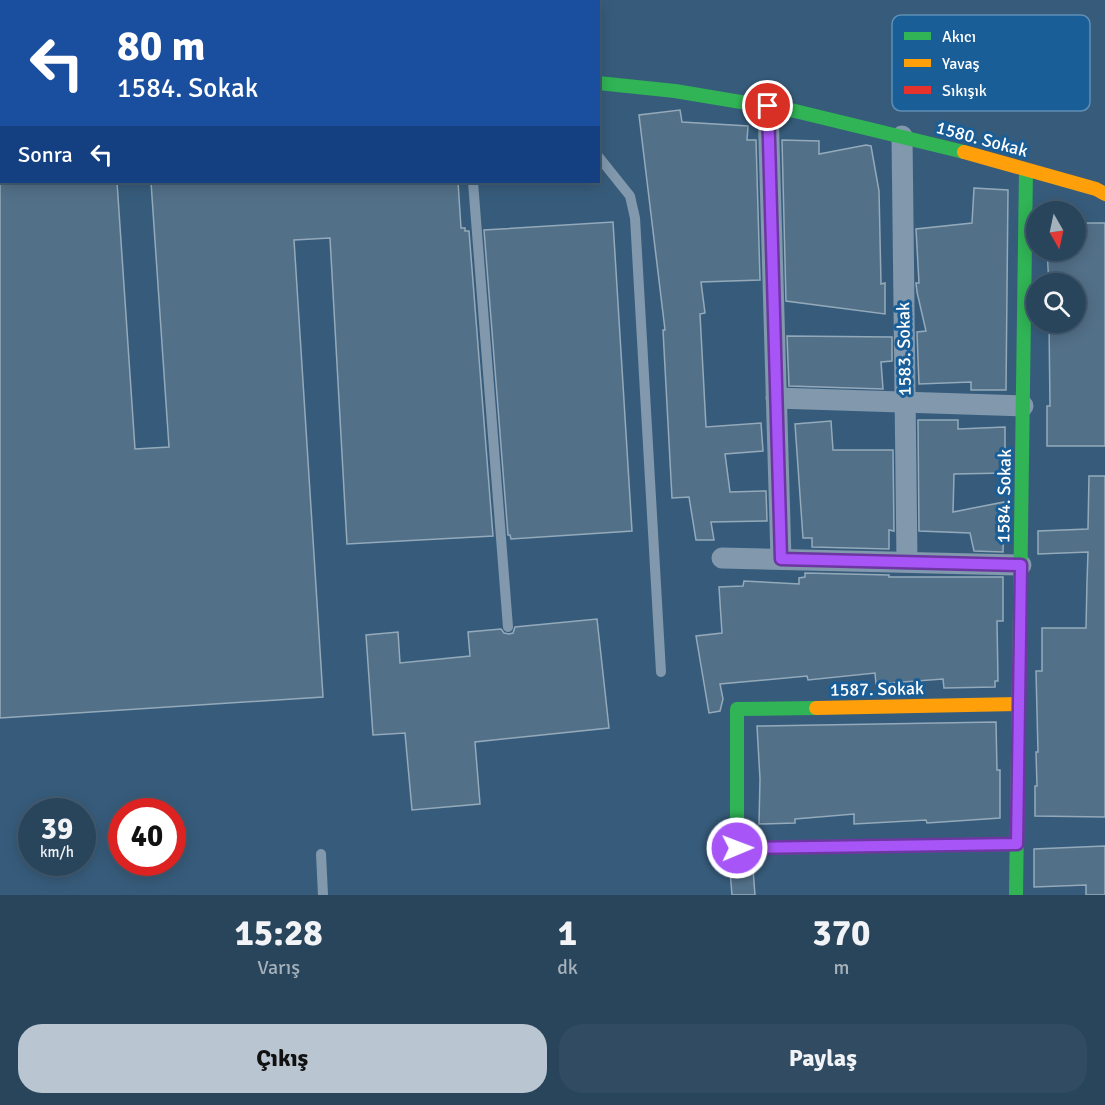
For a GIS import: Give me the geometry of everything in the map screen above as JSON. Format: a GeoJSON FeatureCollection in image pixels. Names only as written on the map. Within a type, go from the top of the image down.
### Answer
{"type":"FeatureCollection","features":[{"type":"Feature","properties":{"kind":"street","name":"1580. Sokak"},"geometry":{"type":"LineString","coordinates":[[600,83],[675,91],[795,111],[902,136],[1096,189],[1105,194]]}},
{"type":"Feature","properties":{"kind":"street"},"geometry":{"type":"LineString","coordinates":[[768,106],[781,559]]}},
{"type":"Feature","properties":{"kind":"street","name":"1583. Sokak"},"geometry":{"type":"LineString","coordinates":[[902,136],[907,562]]}},
{"type":"Feature","properties":{"kind":"street","name":"1584. Sokak"},"geometry":{"type":"LineString","coordinates":[[1016,895],[1026,170]]}},
{"type":"Feature","properties":{"kind":"street"},"geometry":{"type":"LineString","coordinates":[[776,398],[1023,406]]}},
{"type":"Feature","properties":{"kind":"street"},"geometry":{"type":"LineString","coordinates":[[722,558],[1021,565]]}},
{"type":"Feature","properties":{"kind":"street","name":"1587. Sokak"},"geometry":{"type":"LineString","coordinates":[[1017,844],[737,848],[737,709],[1019,704]]}},
{"type":"Feature","properties":{"kind":"lane"},"geometry":{"type":"LineString","coordinates":[[600,158],[630,196],[635,218],[661,672]]}},
{"type":"Feature","properties":{"kind":"lane"},"geometry":{"type":"LineString","coordinates":[[473,183],[508,627]]}},
{"type":"Feature","properties":{"kind":"lane"},"geometry":{"type":"LineString","coordinates":[[321,854],[323,895]]}},
{"type":"Feature","properties":{"kind":"building"},"geometry":{"type":"Polygon","coordinates":[[[680,110],[682,122],[748,126],[747,140],[756,140],[760,280],[701,282],[705,313],[700,314],[706,427],[761,423],[763,451],[725,454],[730,492],[766,491],[767,521],[711,522],[714,540],[696,540],[689,497],[672,498],[663,330],[665,330],[639,115],[680,110]]]}},
{"type":"Feature","properties":{"kind":"building"},"geometry":{"type":"Polygon","coordinates":[[[782,140],[819,141],[819,154],[871,146],[879,191],[881,284],[885,283],[885,314],[786,301],[782,140]]]}},
{"type":"Feature","properties":{"kind":"building"},"geometry":{"type":"Polygon","coordinates":[[[0,183],[117,183],[135,449],[169,447],[151,183],[458,183],[461,228],[469,231],[493,536],[347,544],[330,238],[294,240],[323,697],[0,718],[0,183]]]}},
{"type":"Feature","properties":{"kind":"building"},"geometry":{"type":"Polygon","coordinates":[[[974,188],[1008,190],[1006,390],[971,390],[971,382],[919,384],[917,332],[926,331],[916,283],[919,283],[916,229],[972,223],[974,188]]]}},
{"type":"Feature","properties":{"kind":"building"},"geometry":{"type":"Polygon","coordinates":[[[613,222],[632,531],[511,539],[508,535],[484,230],[613,222]]]}},
{"type":"Feature","properties":{"kind":"building"},"geometry":{"type":"Polygon","coordinates":[[[1086,223],[1105,223],[1105,446],[1047,446],[1047,406],[1050,406],[1049,333],[1086,333],[1086,273],[1048,273],[1048,261],[1086,261],[1086,223]]]}},
{"type":"Feature","properties":{"kind":"building"},"geometry":{"type":"Polygon","coordinates":[[[787,336],[892,337],[892,361],[881,362],[883,389],[789,386],[787,336]]]}},
{"type":"Feature","properties":{"kind":"building"},"geometry":{"type":"Polygon","coordinates":[[[918,420],[958,420],[958,429],[1005,427],[1005,473],[954,474],[953,512],[1004,502],[1003,552],[974,551],[970,533],[919,531],[918,420]]]}},
{"type":"Feature","properties":{"kind":"building"},"geometry":{"type":"Polygon","coordinates":[[[831,421],[833,450],[893,450],[894,531],[889,530],[889,549],[812,547],[812,538],[803,538],[795,424],[831,421]]]}},
{"type":"Feature","properties":{"kind":"building"},"geometry":{"type":"Polygon","coordinates":[[[1089,476],[1105,476],[1105,817],[1035,816],[1036,752],[1038,752],[1036,671],[1042,671],[1042,628],[1086,628],[1088,552],[1038,554],[1038,531],[1088,529],[1089,476]]]}},
{"type":"Feature","properties":{"kind":"building"},"geometry":{"type":"Polygon","coordinates":[[[805,573],[889,575],[889,577],[1003,577],[1003,621],[997,621],[998,681],[995,681],[995,687],[944,688],[943,679],[876,684],[875,673],[808,680],[807,676],[720,684],[723,699],[720,711],[709,713],[696,636],[722,633],[719,587],[743,586],[744,581],[799,584],[799,578],[805,577],[805,573]]]}},
{"type":"Feature","properties":{"kind":"building"},"geometry":{"type":"Polygon","coordinates":[[[597,619],[609,728],[475,742],[480,804],[412,810],[405,733],[373,735],[366,635],[398,632],[400,663],[470,656],[468,632],[501,629],[504,633],[509,634],[513,633],[515,627],[597,619]]]}},
{"type":"Feature","properties":{"kind":"building"},"geometry":{"type":"Polygon","coordinates":[[[996,722],[997,770],[1000,770],[1000,818],[927,823],[926,820],[854,824],[854,814],[795,819],[795,823],[759,824],[760,779],[757,726],[996,722]]]}},
{"type":"Feature","properties":{"kind":"building"},"geometry":{"type":"Polygon","coordinates":[[[1105,846],[1105,895],[1086,895],[1086,885],[1034,887],[1034,849],[1105,846]]]}},
{"type":"Feature","properties":{"kind":"building"},"geometry":{"type":"Polygon","coordinates":[[[753,869],[755,895],[732,895],[730,871],[753,869]]]}},
{"type":"Feature","properties":{"kind":"traffic: fast"},"geometry":{"type":"LineString","coordinates":[[600,83],[675,91],[795,111],[964,152]]}},
{"type":"Feature","properties":{"kind":"traffic: fast"},"geometry":{"type":"LineString","coordinates":[[1016,895],[1026,170]]}},
{"type":"Feature","properties":{"kind":"traffic: fast"},"geometry":{"type":"LineString","coordinates":[[816,708],[737,709],[737,848],[1017,844]]}},
{"type":"Feature","properties":{"kind":"traffic: slow"},"geometry":{"type":"LineString","coordinates":[[964,152],[1096,189],[1105,194]]}},
{"type":"Feature","properties":{"kind":"traffic: slow"},"geometry":{"type":"LineString","coordinates":[[816,708],[1019,704]]}},
{"type":"Feature","properties":{"kind":"route"},"geometry":{"type":"LineString","coordinates":[[737,848],[1017,844],[1021,565],[781,559],[768,106]]}}]}
